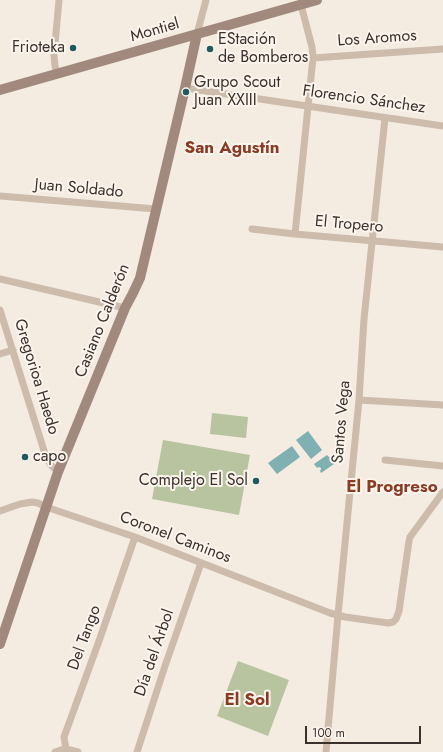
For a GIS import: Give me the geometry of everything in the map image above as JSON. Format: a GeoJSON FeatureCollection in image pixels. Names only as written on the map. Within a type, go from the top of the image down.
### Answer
{"type":"FeatureCollection","features":[{"type":"Feature","properties":{"kind":"street"},"geometry":{"type":"LineString","coordinates":[[57,74],[54,55],[59,0]]}},
{"type":"Feature","properties":{"kind":"street","name":"Casiano Calderón"},"geometry":{"type":"LineString","coordinates":[[0,644],[58,472],[125,308],[134,293],[140,278],[206,0]]}},
{"type":"Feature","properties":{"kind":"street","name":"Montiel"},"geometry":{"type":"LineString","coordinates":[[0,90],[317,0]]}},
{"type":"Feature","properties":{"kind":"street"},"geometry":{"type":"LineString","coordinates":[[295,234],[313,58],[300,5]]}},
{"type":"Feature","properties":{"kind":"street","name":"Los Aromos"},"geometry":{"type":"LineString","coordinates":[[313,58],[443,49]]}},
{"type":"Feature","properties":{"kind":"street","name":"Florencio Sánchez"},"geometry":{"type":"LineString","coordinates":[[185,88],[443,126]]}},
{"type":"Feature","properties":{"kind":"street","name":"Santos Vega"},"geometry":{"type":"LineString","coordinates":[[326,752],[359,400],[364,320],[385,118]]}},
{"type":"Feature","properties":{"kind":"street","name":"Juan Soldado"},"geometry":{"type":"LineString","coordinates":[[0,196],[156,209]]}},
{"type":"Feature","properties":{"kind":"street","name":"El Tropero"},"geometry":{"type":"LineString","coordinates":[[252,229],[443,247]]}},
{"type":"Feature","properties":{"kind":"street"},"geometry":{"type":"LineString","coordinates":[[0,279],[125,308]]}},
{"type":"Feature","properties":{"kind":"street","name":"Gregorioa Haedo"},"geometry":{"type":"LineString","coordinates":[[0,310],[46,457],[50,464],[58,472]]}},
{"type":"Feature","properties":{"kind":"street"},"geometry":{"type":"LineString","coordinates":[[0,354],[13,350]]}},
{"type":"Feature","properties":{"kind":"street"},"geometry":{"type":"LineString","coordinates":[[359,400],[443,406]]}},
{"type":"Feature","properties":{"kind":"street"},"geometry":{"type":"LineString","coordinates":[[385,460],[443,466]]}},
{"type":"Feature","properties":{"kind":"street","name":"Coronel Caminos"},"geometry":{"type":"LineString","coordinates":[[0,511],[20,504],[32,502],[38,503],[135,537],[338,615],[388,623],[393,622],[396,619],[399,611],[408,541],[443,492]]}},
{"type":"Feature","properties":{"kind":"street","name":"Del Tango"},"geometry":{"type":"LineString","coordinates":[[66,749],[64,737],[135,537]]}},
{"type":"Feature","properties":{"kind":"street","name":"Día del Árbol"},"geometry":{"type":"LineString","coordinates":[[137,752],[201,562]]}},
{"type":"Feature","properties":{"kind":"street"},"geometry":{"type":"LineString","coordinates":[[55,752],[66,749],[78,752]]}},
{"type":"Feature","properties":{"kind":"green space"},"geometry":{"type":"Polygon","coordinates":[[[212,413],[248,417],[246,438],[210,434],[212,413]]]}},
{"type":"Feature","properties":{"kind":"green space"},"geometry":{"type":"Polygon","coordinates":[[[163,440],[250,455],[239,515],[152,499],[163,440]]]}},
{"type":"Feature","properties":{"kind":"green space"},"geometry":{"type":"Polygon","coordinates":[[[238,661],[289,680],[268,736],[217,716],[238,661]]]}},
{"type":"Feature","properties":{"kind":"water"},"geometry":{"type":"Polygon","coordinates":[[[308,431],[322,450],[311,459],[296,440],[308,431]]]}},
{"type":"Feature","properties":{"kind":"water"},"geometry":{"type":"Polygon","coordinates":[[[292,446],[300,457],[277,474],[268,463],[292,446]]]}},
{"type":"Feature","properties":{"kind":"water"},"geometry":{"type":"Polygon","coordinates":[[[327,455],[333,458],[332,462],[334,464],[321,473],[321,468],[317,468],[314,464],[327,455]]]}},
{"type":"Feature","properties":{"kind":"place","name":"Frioteka"},"geometry":{"type":"Point","coordinates":[73,48]}},
{"type":"Feature","properties":{"kind":"place","name":"EStación de Bomberos"},"geometry":{"type":"Point","coordinates":[210,49]}},
{"type":"Feature","properties":{"kind":"place","name":"Grupo Scout Juan XXIII"},"geometry":{"type":"Point","coordinates":[186,92]}},
{"type":"Feature","properties":{"kind":"place","name":"capo"},"geometry":{"type":"Point","coordinates":[25,457]}},
{"type":"Feature","properties":{"kind":"place","name":"Complejo El Sol"},"geometry":{"type":"Point","coordinates":[256,481]}},
{"type":"Feature","properties":{"kind":"district","name":"San Agustín"},"geometry":{"type":"Point","coordinates":[232,149]}},
{"type":"Feature","properties":{"kind":"district","name":"El Progreso"},"geometry":{"type":"Point","coordinates":[392,488]}},
{"type":"Feature","properties":{"kind":"district","name":"El Sol"},"geometry":{"type":"Point","coordinates":[247,701]}}]}
